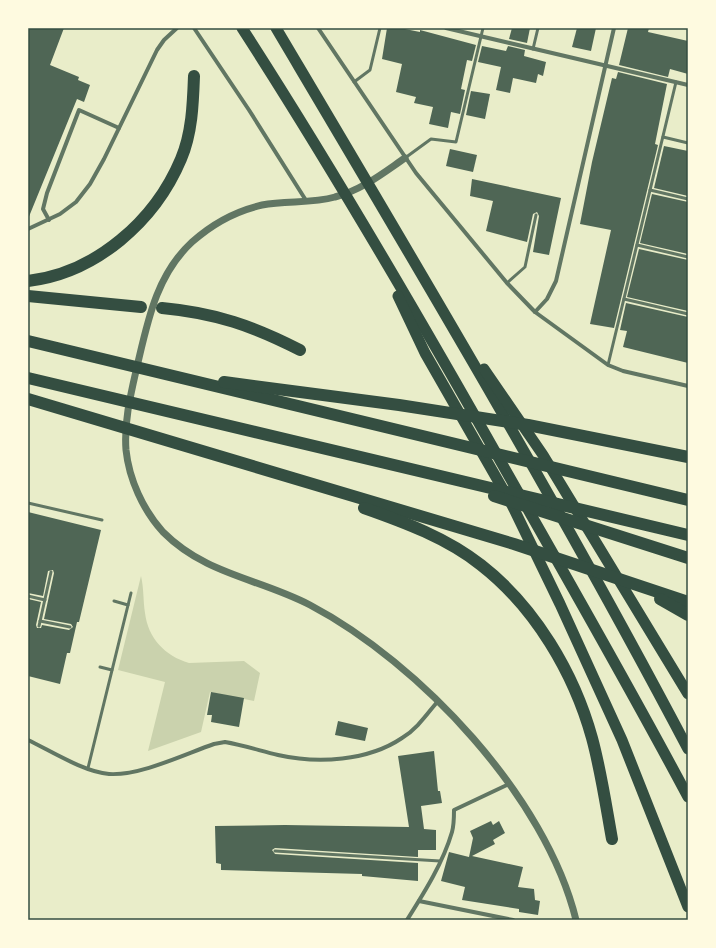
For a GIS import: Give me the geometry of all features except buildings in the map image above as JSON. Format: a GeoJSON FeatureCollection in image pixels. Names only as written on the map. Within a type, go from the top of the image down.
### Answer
{"type":"FeatureCollection","features":[{"type":"Feature","properties":{"kind":"highway"},"geometry":{"type":"LineString","coordinates":[[242,28],[367,230],[557,560],[688,798]]}},
{"type":"Feature","properties":{"kind":"highway"},"geometry":{"type":"LineString","coordinates":[[276,28],[454,329],[638,654],[688,749]]}},
{"type":"Feature","properties":{"kind":"highway"},"geometry":{"type":"LineString","coordinates":[[28,280],[65,272],[89,261],[115,244],[151,209],[168,185],[181,158],[189,132],[193,106],[194,76]]}},
{"type":"Feature","properties":{"kind":"highway"},"geometry":{"type":"LineString","coordinates":[[367,230],[425,353],[512,505],[595,678],[688,907]]}},
{"type":"Feature","properties":{"kind":"highway"},"geometry":{"type":"LineString","coordinates":[[28,296],[141,307]]}},
{"type":"Feature","properties":{"kind":"highway"},"geometry":{"type":"LineString","coordinates":[[162,308],[187,310],[248,325],[300,350]]}},
{"type":"Feature","properties":{"kind":"highway"},"geometry":{"type":"LineString","coordinates":[[454,329],[499,390],[543,455],[688,694]]}},
{"type":"Feature","properties":{"kind":"highway"},"geometry":{"type":"LineString","coordinates":[[28,341],[688,500]]}},
{"type":"Feature","properties":{"kind":"highway"},"geometry":{"type":"LineString","coordinates":[[158,373],[399,405],[528,425],[612,440],[688,458]]}},
{"type":"Feature","properties":{"kind":"highway"},"geometry":{"type":"LineString","coordinates":[[28,378],[688,536]]}},
{"type":"Feature","properties":{"kind":"highway"},"geometry":{"type":"LineString","coordinates":[[28,399],[514,544],[688,602]]}},
{"type":"Feature","properties":{"kind":"highway"},"geometry":{"type":"LineString","coordinates":[[410,469],[688,558]]}},
{"type":"Feature","properties":{"kind":"highway"},"geometry":{"type":"LineString","coordinates":[[286,477],[395,519],[444,542],[481,565],[521,605],[535,622],[560,660],[579,701],[592,738],[612,839]]}},
{"type":"Feature","properties":{"kind":"highway"},"geometry":{"type":"LineString","coordinates":[[638,586],[688,615]]}},
{"type":"Feature","properties":{"kind":"street"},"geometry":{"type":"LineString","coordinates":[[28,229],[60,214],[76,202],[90,184],[104,159],[157,50],[164,40],[177,28]]}},
{"type":"Feature","properties":{"kind":"street"},"geometry":{"type":"LineString","coordinates":[[194,28],[249,110],[307,203]]}},
{"type":"Feature","properties":{"kind":"street"},"geometry":{"type":"LineString","coordinates":[[318,28],[405,158],[507,283],[535,312],[608,365],[688,386]]}},
{"type":"Feature","properties":{"kind":"street"},"geometry":{"type":"LineString","coordinates":[[446,28],[688,85]]}},
{"type":"Feature","properties":{"kind":"street"},"geometry":{"type":"LineString","coordinates":[[535,312],[547,300],[556,281],[614,28]]}},
{"type":"Feature","properties":{"kind":"street"},"geometry":{"type":"LineString","coordinates":[[49,220],[43,209],[47,193],[79,110],[119,128]]}},
{"type":"Feature","properties":{"kind":"street"},"geometry":{"type":"LineString","coordinates":[[405,158],[376,179],[339,196],[307,203],[262,205],[225,219],[207,230],[178,256],[164,279],[155,298],[145,334],[127,411],[125,434],[126,453],[135,485],[146,511],[182,550],[206,564],[309,604],[348,628],[383,653],[438,701],[477,743],[509,784],[544,840],[562,878],[576,920]]}},
{"type":"Feature","properties":{"kind":"street"},"geometry":{"type":"LineString","coordinates":[[28,740],[88,768],[109,774],[124,774],[142,770],[214,744],[225,742],[296,758],[339,759],[361,755],[403,738],[417,726],[438,701]]}},
{"type":"Feature","properties":{"kind":"street"},"geometry":{"type":"LineString","coordinates":[[407,920],[440,861],[453,830],[454,810],[509,784]]}},
{"type":"Feature","properties":{"kind":"street"},"geometry":{"type":"LineString","coordinates":[[419,901],[513,920]]}},
{"type":"Feature","properties":{"kind":"lane"},"geometry":{"type":"LineString","coordinates":[[354,82],[370,70],[380,28]]}},
{"type":"Feature","properties":{"kind":"lane"},"geometry":{"type":"LineString","coordinates":[[405,158],[432,139],[456,142],[482,28]]}},
{"type":"Feature","properties":{"kind":"lane"},"geometry":{"type":"LineString","coordinates":[[533,49],[538,28]]}},
{"type":"Feature","properties":{"kind":"lane"},"geometry":{"type":"LineString","coordinates":[[608,365],[676,82]]}},
{"type":"Feature","properties":{"kind":"lane"},"geometry":{"type":"LineString","coordinates":[[663,137],[688,143]]}},
{"type":"Feature","properties":{"kind":"lane"},"geometry":{"type":"LineString","coordinates":[[650,190],[688,199]]}},
{"type":"Feature","properties":{"kind":"lane"},"geometry":{"type":"LineString","coordinates":[[507,283],[525,267],[536,215]]}},
{"type":"Feature","properties":{"kind":"lane"},"geometry":{"type":"LineString","coordinates":[[637,245],[688,257]]}},
{"type":"Feature","properties":{"kind":"lane"},"geometry":{"type":"LineString","coordinates":[[624,299],[688,314]]}},
{"type":"Feature","properties":{"kind":"lane"},"geometry":{"type":"LineString","coordinates":[[28,503],[102,520]]}},
{"type":"Feature","properties":{"kind":"lane"},"geometry":{"type":"LineString","coordinates":[[39,626],[51,572]]}},
{"type":"Feature","properties":{"kind":"lane"},"geometry":{"type":"LineString","coordinates":[[88,768],[131,593]]}},
{"type":"Feature","properties":{"kind":"lane"},"geometry":{"type":"LineString","coordinates":[[28,596],[45,600]]}},
{"type":"Feature","properties":{"kind":"lane"},"geometry":{"type":"LineString","coordinates":[[114,601],[128,604]]}},
{"type":"Feature","properties":{"kind":"lane"},"geometry":{"type":"LineString","coordinates":[[40,621],[70,627]]}},
{"type":"Feature","properties":{"kind":"lane"},"geometry":{"type":"LineString","coordinates":[[100,667],[112,670]]}},
{"type":"Feature","properties":{"kind":"lane"},"geometry":{"type":"LineString","coordinates":[[275,851],[440,861]]}},
{"type":"Feature","properties":{"kind":"green space"},"geometry":{"type":"Polygon","coordinates":[[[141,576],[147,622],[154,638],[165,651],[180,660],[189,663],[244,661],[260,673],[254,701],[210,692],[201,732],[148,751],[165,682],[118,670],[141,576]]]}}]}
